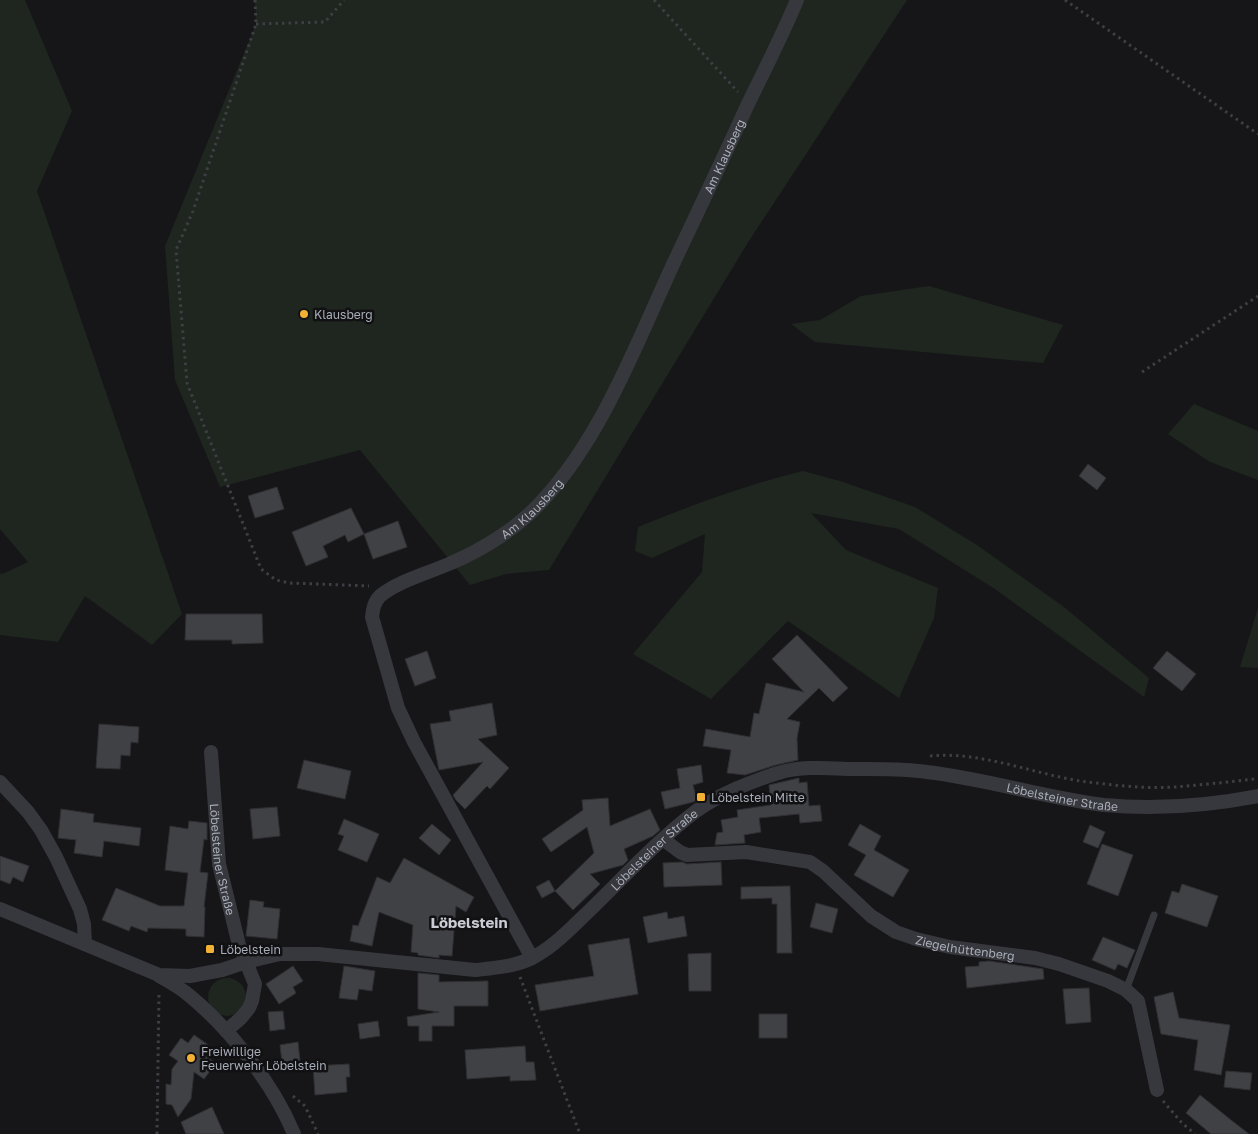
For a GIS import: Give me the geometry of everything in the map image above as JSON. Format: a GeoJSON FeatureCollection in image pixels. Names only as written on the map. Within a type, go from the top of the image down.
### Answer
{"type":"FeatureCollection","features":[{"type":"Feature","properties":{"kind":"street","name":"Am Klausberg"},"geometry":{"type":"LineString","coordinates":[[532,958],[414,742],[398,708],[372,617],[373,607],[376,601],[393,587],[452,563],[486,546],[543,501],[574,463],[609,402],[749,103],[783,35],[797,0]]}},
{"type":"Feature","properties":{"kind":"street","name":"Löbelsteiner Straße"},"geometry":{"type":"LineString","coordinates":[[211,752],[219,864],[239,945],[246,962]]}},
{"type":"Feature","properties":{"kind":"street","name":"Löbelsteiner Straße"},"geometry":{"type":"LineString","coordinates":[[0,909],[159,975],[190,976],[222,970],[280,954],[308,954],[475,970],[500,968],[532,958],[558,940],[697,811],[714,800],[780,772],[833,768],[927,772],[1104,805],[1159,808],[1210,805],[1258,796]]}},
{"type":"Feature","properties":{"kind":"street"},"geometry":{"type":"LineString","coordinates":[[0,782],[28,812],[41,830],[56,858],[80,910],[84,924],[85,944]]}},
{"type":"Feature","properties":{"kind":"street","name":"Ziegelhüttenberg"},"geometry":{"type":"LineString","coordinates":[[664,840],[687,855],[746,852],[810,862],[823,871],[870,916],[896,932],[950,947],[1035,958],[1059,964],[1108,981],[1126,990],[1138,1001],[1157,1090]]}},
{"type":"Feature","properties":{"kind":"street"},"geometry":{"type":"LineString","coordinates":[[226,1031],[241,1018],[252,1001],[255,984],[246,962]]}},
{"type":"Feature","properties":{"kind":"street"},"geometry":{"type":"LineString","coordinates":[[159,975],[185,992],[226,1031],[267,1082],[287,1117],[294,1134]]}},
{"type":"Feature","properties":{"kind":"lane"},"geometry":{"type":"LineString","coordinates":[[1126,990],[1154,915]]}},
{"type":"Feature","properties":{"kind":"path"},"geometry":{"type":"LineString","coordinates":[[255,0],[256,24],[192,211],[176,250],[187,384],[261,569],[276,580],[289,583],[393,587]]}},
{"type":"Feature","properties":{"kind":"path"},"geometry":{"type":"LineString","coordinates":[[256,24],[325,22],[344,0]]}},
{"type":"Feature","properties":{"kind":"path"},"geometry":{"type":"LineString","coordinates":[[654,0],[749,103]]}},
{"type":"Feature","properties":{"kind":"path"},"geometry":{"type":"LineString","coordinates":[[1065,0],[1258,134]]}},
{"type":"Feature","properties":{"kind":"path"},"geometry":{"type":"LineString","coordinates":[[1142,372],[1258,296]]}},
{"type":"Feature","properties":{"kind":"path"},"geometry":{"type":"LineString","coordinates":[[928,757],[946,755],[1078,780],[1133,787],[1173,787],[1255,779],[1258,781]]}},
{"type":"Feature","properties":{"kind":"path"},"geometry":{"type":"LineString","coordinates":[[515,964],[580,1134]]}},
{"type":"Feature","properties":{"kind":"path"},"geometry":{"type":"LineString","coordinates":[[157,1134],[159,975]]}},
{"type":"Feature","properties":{"kind":"path"},"geometry":{"type":"LineString","coordinates":[[1157,1090],[1161,1098],[1182,1123],[1195,1134]]}},
{"type":"Feature","properties":{"kind":"shaded area"},"geometry":{"type":"Polygon","coordinates":[[[0,0],[25,0],[72,111],[37,191],[182,614],[152,645],[85,596],[58,642],[0,635],[0,573],[2,574],[28,562],[0,529],[0,0]]]}},
{"type":"Feature","properties":{"kind":"shaded area"},"geometry":{"type":"Polygon","coordinates":[[[255,0],[907,0],[747,244],[549,570],[506,574],[470,585],[360,450],[220,487],[175,380],[165,246],[256,24],[255,0]]]}},
{"type":"Feature","properties":{"kind":"shaded area"},"geometry":{"type":"Polygon","coordinates":[[[929,286],[1063,325],[1043,363],[815,342],[791,324],[820,320],[861,296],[929,286]]]}},
{"type":"Feature","properties":{"kind":"shaded area"},"geometry":{"type":"Polygon","coordinates":[[[1194,404],[1258,431],[1258,480],[1210,462],[1168,434],[1194,404]]]}},
{"type":"Feature","properties":{"kind":"shaded area"},"geometry":{"type":"Polygon","coordinates":[[[803,471],[840,481],[915,507],[977,545],[1064,607],[1149,678],[1144,697],[995,589],[899,529],[811,513],[846,550],[938,588],[934,618],[899,698],[788,621],[711,699],[633,654],[702,572],[705,534],[652,558],[635,551],[638,527],[719,496],[803,471]]]}},
{"type":"Feature","properties":{"kind":"shaded area"},"geometry":{"type":"Polygon","coordinates":[[[1258,608],[1258,668],[1240,667],[1258,608]]]}},
{"type":"Feature","properties":{"kind":"shaded area"},"geometry":{"type":"Polygon","coordinates":[[[227,978],[241,983],[246,997],[241,1011],[227,1016],[213,1011],[208,997],[213,983],[227,978]]]}},
{"type":"Feature","properties":{"kind":"building"},"geometry":{"type":"Polygon","coordinates":[[[1088,464],[1106,478],[1097,490],[1079,476],[1088,464]]]}},
{"type":"Feature","properties":{"kind":"building"},"geometry":{"type":"Polygon","coordinates":[[[277,487],[284,509],[255,518],[248,496],[277,487]]]}},
{"type":"Feature","properties":{"kind":"building"},"geometry":{"type":"Polygon","coordinates":[[[351,508],[364,534],[348,542],[345,535],[323,546],[328,557],[306,566],[292,532],[351,508]]]}},
{"type":"Feature","properties":{"kind":"building"},"geometry":{"type":"Polygon","coordinates":[[[398,521],[407,547],[373,559],[364,534],[398,521]]]}},
{"type":"Feature","properties":{"kind":"building"},"geometry":{"type":"Polygon","coordinates":[[[186,614],[262,614],[263,643],[232,644],[232,640],[185,640],[186,614]]]}},
{"type":"Feature","properties":{"kind":"building"},"geometry":{"type":"Polygon","coordinates":[[[797,635],[848,688],[833,702],[819,688],[787,719],[800,722],[797,738],[798,760],[745,775],[727,773],[731,750],[703,746],[706,729],[750,737],[754,713],[759,714],[766,683],[804,692],[772,659],[797,635]]]}},
{"type":"Feature","properties":{"kind":"building"},"geometry":{"type":"Polygon","coordinates":[[[427,651],[436,678],[415,686],[405,659],[427,651]]]}},
{"type":"Feature","properties":{"kind":"building"},"geometry":{"type":"Polygon","coordinates":[[[1167,651],[1196,674],[1182,691],[1153,668],[1167,651]]]}},
{"type":"Feature","properties":{"kind":"building"},"geometry":{"type":"Polygon","coordinates":[[[492,703],[497,735],[478,739],[509,768],[490,789],[487,786],[465,809],[453,795],[483,762],[439,770],[430,724],[451,721],[449,711],[492,703]]]}},
{"type":"Feature","properties":{"kind":"building"},"geometry":{"type":"Polygon","coordinates":[[[99,724],[139,727],[138,743],[131,742],[130,756],[121,755],[120,769],[96,768],[99,724]]]}},
{"type":"Feature","properties":{"kind":"building"},"geometry":{"type":"Polygon","coordinates":[[[304,760],[351,771],[345,799],[297,788],[304,760]]]}},
{"type":"Feature","properties":{"kind":"building"},"geometry":{"type":"Polygon","coordinates":[[[701,765],[703,782],[693,785],[697,800],[665,809],[661,792],[680,788],[677,769],[701,765]]]}},
{"type":"Feature","properties":{"kind":"building"},"geometry":{"type":"Polygon","coordinates":[[[799,778],[799,783],[807,782],[809,806],[820,805],[822,821],[800,823],[799,814],[759,818],[761,832],[744,835],[745,843],[715,845],[717,833],[723,832],[721,820],[738,817],[737,810],[771,805],[769,785],[799,778]]]}},
{"type":"Feature","properties":{"kind":"building"},"geometry":{"type":"Polygon","coordinates":[[[608,798],[610,826],[650,809],[660,830],[653,836],[624,849],[628,860],[623,865],[590,874],[600,884],[573,910],[555,891],[594,853],[587,827],[551,852],[542,839],[583,810],[582,800],[608,798]]]}},
{"type":"Feature","properties":{"kind":"building"},"geometry":{"type":"Polygon","coordinates":[[[277,807],[280,836],[253,839],[250,809],[277,807]]]}},
{"type":"Feature","properties":{"kind":"building"},"geometry":{"type":"Polygon","coordinates":[[[61,809],[94,814],[93,822],[141,828],[139,846],[104,841],[102,857],[74,853],[76,840],[58,838],[61,809]]]}},
{"type":"Feature","properties":{"kind":"building"},"geometry":{"type":"Polygon","coordinates":[[[344,819],[379,834],[367,862],[338,850],[344,836],[338,834],[344,819]]]}},
{"type":"Feature","properties":{"kind":"building"},"geometry":{"type":"Polygon","coordinates":[[[189,821],[207,823],[207,840],[204,839],[200,872],[208,873],[204,907],[204,937],[186,936],[186,929],[148,928],[147,932],[131,926],[129,931],[102,920],[116,888],[160,906],[184,906],[188,873],[165,870],[170,826],[188,829],[189,821]]]}},
{"type":"Feature","properties":{"kind":"building"},"geometry":{"type":"Polygon","coordinates":[[[432,824],[451,840],[439,855],[419,838],[432,824]]]}},
{"type":"Feature","properties":{"kind":"building"},"geometry":{"type":"Polygon","coordinates":[[[860,824],[881,836],[874,850],[909,870],[893,897],[854,875],[866,855],[848,845],[860,824]]]}},
{"type":"Feature","properties":{"kind":"building"},"geometry":{"type":"Polygon","coordinates":[[[1090,825],[1105,832],[1098,848],[1083,842],[1090,825]]]}},
{"type":"Feature","properties":{"kind":"building"},"geometry":{"type":"Polygon","coordinates":[[[1102,844],[1133,855],[1118,896],[1087,884],[1102,844]]]}},
{"type":"Feature","properties":{"kind":"building"},"geometry":{"type":"Polygon","coordinates":[[[0,856],[29,866],[23,882],[13,877],[10,884],[0,880],[0,856]]]}},
{"type":"Feature","properties":{"kind":"building"},"geometry":{"type":"Polygon","coordinates":[[[404,858],[474,897],[466,912],[456,906],[452,956],[439,955],[439,958],[411,952],[413,925],[379,912],[372,946],[350,941],[353,925],[358,926],[377,877],[390,883],[404,858]]]}},
{"type":"Feature","properties":{"kind":"building"},"geometry":{"type":"Polygon","coordinates":[[[682,862],[687,864],[721,862],[722,885],[664,887],[663,863],[682,862]]]}},
{"type":"Feature","properties":{"kind":"building"},"geometry":{"type":"Polygon","coordinates":[[[549,880],[555,891],[542,898],[536,887],[549,880]]]}},
{"type":"Feature","properties":{"kind":"building"},"geometry":{"type":"Polygon","coordinates":[[[1182,884],[1218,896],[1207,927],[1165,913],[1172,891],[1179,893],[1182,884]]]}},
{"type":"Feature","properties":{"kind":"building"},"geometry":{"type":"Polygon","coordinates":[[[790,886],[792,953],[777,953],[777,904],[772,904],[772,898],[741,899],[741,887],[790,886]]]}},
{"type":"Feature","properties":{"kind":"building"},"geometry":{"type":"Polygon","coordinates":[[[250,900],[264,902],[263,907],[280,909],[277,939],[246,936],[250,900]]]}},
{"type":"Feature","properties":{"kind":"building"},"geometry":{"type":"Polygon","coordinates":[[[816,903],[838,909],[832,933],[810,927],[816,903]]]}},
{"type":"Feature","properties":{"kind":"building"},"geometry":{"type":"Polygon","coordinates":[[[667,912],[668,919],[684,916],[687,936],[648,943],[643,917],[667,912]]]}},
{"type":"Feature","properties":{"kind":"building"},"geometry":{"type":"Polygon","coordinates":[[[1103,937],[1135,950],[1127,968],[1118,964],[1115,970],[1092,960],[1103,937]]]}},
{"type":"Feature","properties":{"kind":"building"},"geometry":{"type":"Polygon","coordinates":[[[629,938],[638,994],[540,1011],[535,985],[594,976],[588,945],[629,938]]]}},
{"type":"Feature","properties":{"kind":"building"},"geometry":{"type":"Polygon","coordinates":[[[711,953],[711,991],[689,991],[688,954],[711,953]]]}},
{"type":"Feature","properties":{"kind":"building"},"geometry":{"type":"Polygon","coordinates":[[[989,961],[1043,969],[1044,979],[967,988],[965,967],[979,966],[979,962],[989,961]]]}},
{"type":"Feature","properties":{"kind":"building"},"geometry":{"type":"Polygon","coordinates":[[[293,966],[303,981],[293,987],[296,993],[279,1004],[266,984],[293,966]]]}},
{"type":"Feature","properties":{"kind":"building"},"geometry":{"type":"Polygon","coordinates":[[[344,966],[375,971],[372,991],[359,989],[357,1000],[339,998],[344,966]]]}},
{"type":"Feature","properties":{"kind":"building"},"geometry":{"type":"Polygon","coordinates":[[[418,973],[439,975],[439,982],[488,981],[488,1006],[454,1006],[454,1026],[432,1026],[432,1041],[419,1041],[419,1026],[408,1026],[407,1017],[439,1012],[418,1009],[418,973]]]}},
{"type":"Feature","properties":{"kind":"building"},"geometry":{"type":"Polygon","coordinates":[[[1089,988],[1091,1022],[1066,1024],[1063,989],[1089,988]]]}},
{"type":"Feature","properties":{"kind":"building"},"geometry":{"type":"Polygon","coordinates":[[[1173,992],[1179,1018],[1230,1025],[1221,1075],[1194,1070],[1198,1040],[1161,1034],[1154,997],[1173,992]]]}},
{"type":"Feature","properties":{"kind":"building"},"geometry":{"type":"Polygon","coordinates":[[[283,1011],[285,1029],[270,1031],[268,1012],[283,1011]]]}},
{"type":"Feature","properties":{"kind":"building"},"geometry":{"type":"Polygon","coordinates":[[[759,1014],[787,1014],[787,1038],[759,1038],[759,1014]]]}},
{"type":"Feature","properties":{"kind":"building"},"geometry":{"type":"Polygon","coordinates":[[[378,1021],[380,1036],[360,1039],[358,1024],[378,1021]]]}},
{"type":"Feature","properties":{"kind":"building"},"geometry":{"type":"Polygon","coordinates":[[[194,1035],[210,1046],[204,1055],[216,1063],[204,1079],[194,1072],[191,1099],[178,1117],[172,1105],[166,1104],[166,1084],[171,1085],[172,1069],[178,1061],[169,1055],[181,1038],[188,1043],[194,1035]]]}},
{"type":"Feature","properties":{"kind":"building"},"geometry":{"type":"Polygon","coordinates":[[[298,1042],[300,1061],[282,1063],[280,1045],[298,1042]]]}},
{"type":"Feature","properties":{"kind":"building"},"geometry":{"type":"Polygon","coordinates":[[[525,1046],[526,1062],[534,1062],[536,1080],[510,1081],[510,1076],[467,1079],[465,1050],[525,1046]]]}},
{"type":"Feature","properties":{"kind":"building"},"geometry":{"type":"Polygon","coordinates":[[[349,1064],[350,1077],[346,1077],[347,1092],[315,1095],[313,1066],[349,1064]]]}},
{"type":"Feature","properties":{"kind":"building"},"geometry":{"type":"Polygon","coordinates":[[[1226,1071],[1252,1073],[1250,1090],[1224,1087],[1226,1071]]]}},
{"type":"Feature","properties":{"kind":"building"},"geometry":{"type":"Polygon","coordinates":[[[1200,1095],[1249,1134],[1211,1134],[1186,1113],[1200,1095]]]}},
{"type":"Feature","properties":{"kind":"building"},"geometry":{"type":"Polygon","coordinates":[[[212,1107],[224,1134],[186,1134],[181,1122],[212,1107]]]}},
{"type":"Feature","properties":{"kind":"place","name":"Klausberg"},"geometry":{"type":"Point","coordinates":[304,314]}},
{"type":"Feature","properties":{"kind":"place","name":"Löbelstein Mitte"},"geometry":{"type":"Point","coordinates":[701,797]}},
{"type":"Feature","properties":{"kind":"place","name":"Löbelstein"},"geometry":{"type":"Point","coordinates":[210,949]}},
{"type":"Feature","properties":{"kind":"place","name":"Freiwillige Feuerwehr Löbelstein"},"geometry":{"type":"Point","coordinates":[191,1058]}},
{"type":"Feature","properties":{"kind":"district","name":"Löbelstein"},"geometry":{"type":"Point","coordinates":[469,922]}}]}
